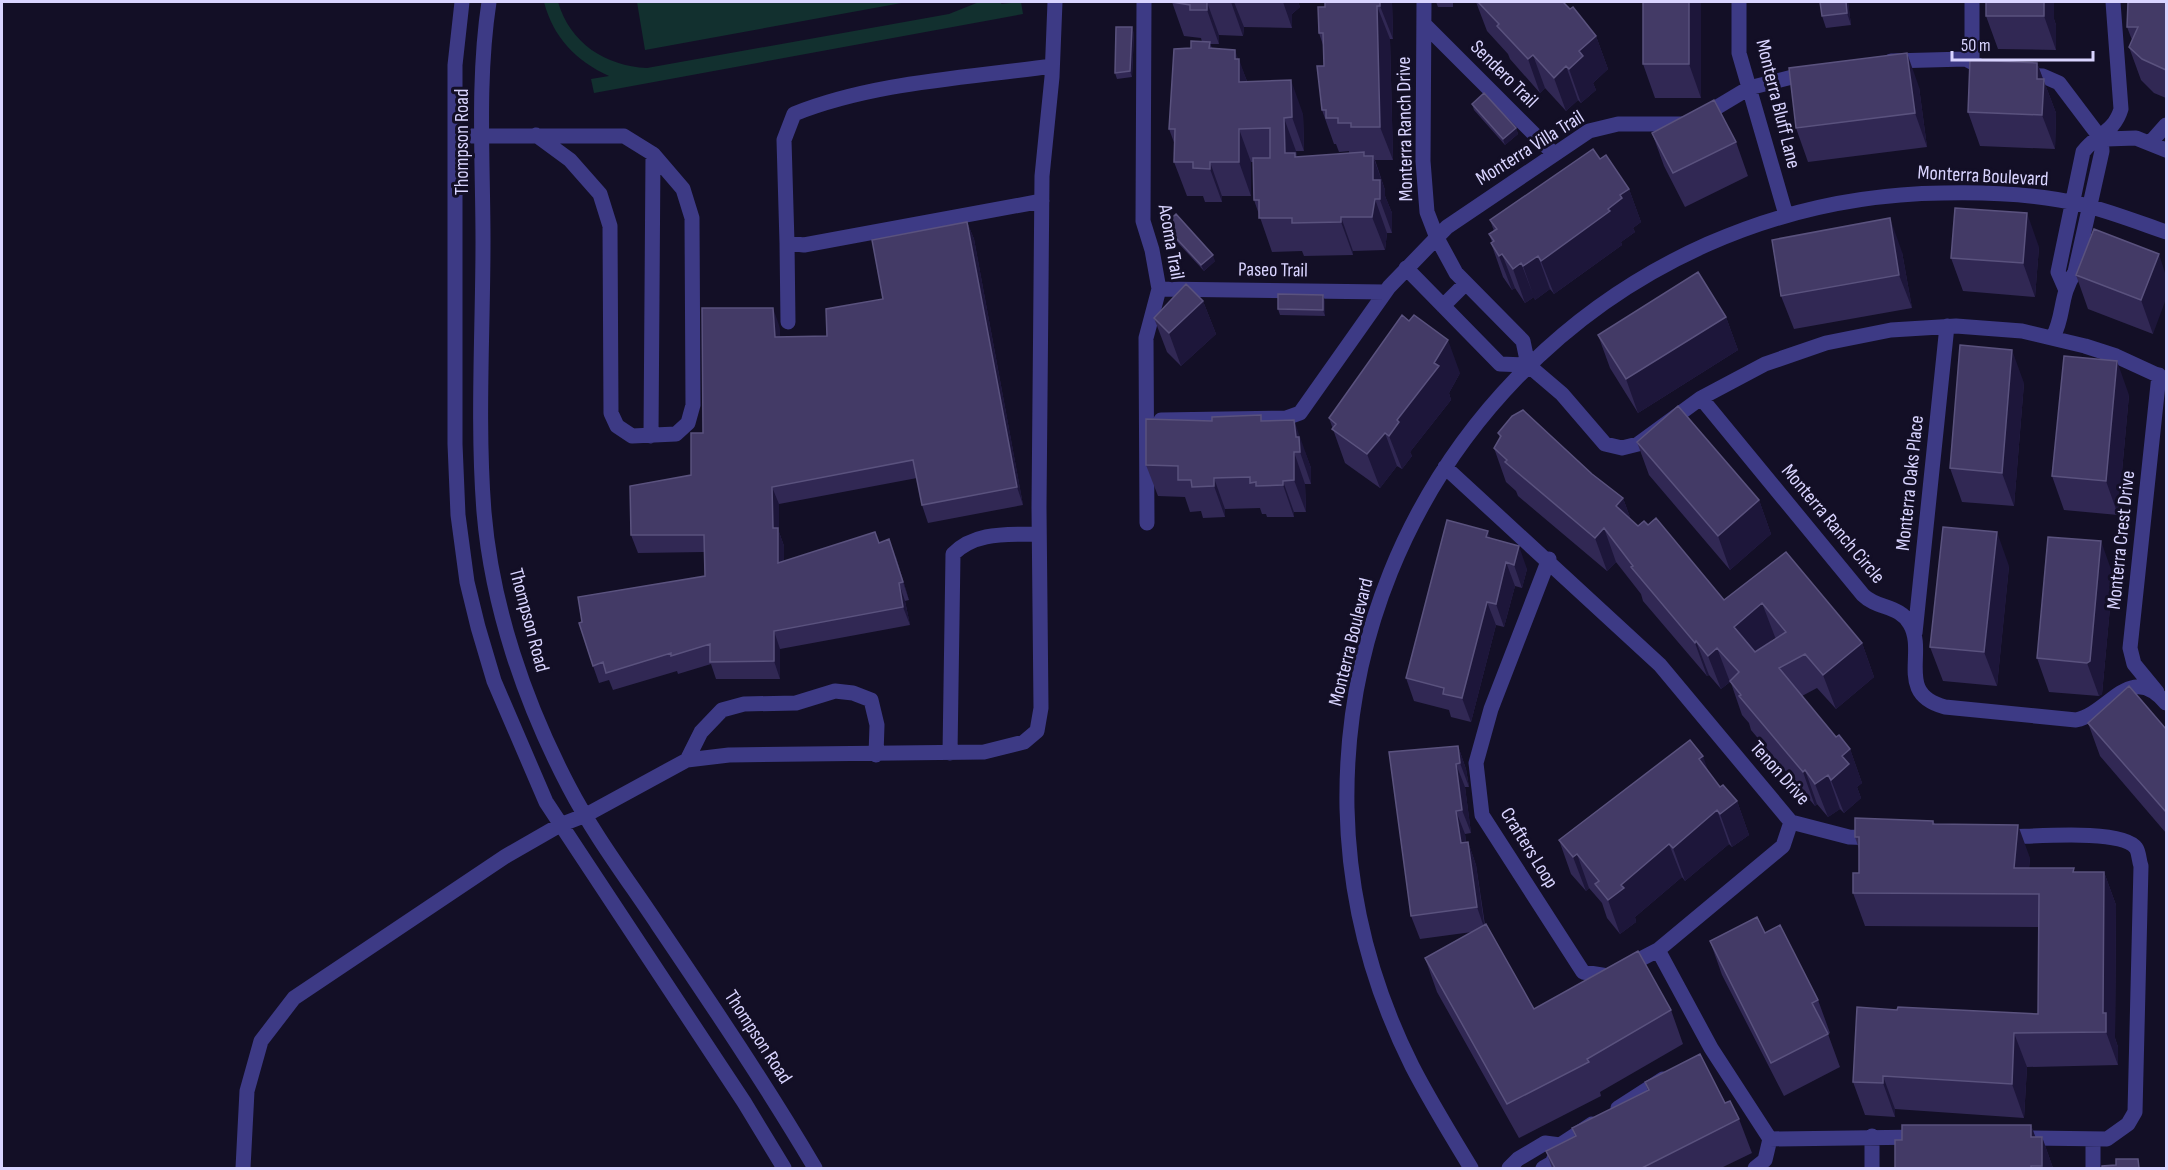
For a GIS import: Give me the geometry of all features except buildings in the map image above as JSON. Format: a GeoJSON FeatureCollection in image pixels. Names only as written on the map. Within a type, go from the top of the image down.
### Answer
{"type":"FeatureCollection","features":[{"type":"Feature","properties":{"kind":"street","name":"Thompson Road"},"geometry":{"type":"LineString","coordinates":[[462,2],[456,65],[458,515],[467,582],[491,670],[518,742],[560,825],[744,1102],[784,1168]]}},
{"type":"Feature","properties":{"kind":"street","name":"Thompson Road"},"geometry":{"type":"LineString","coordinates":[[489,2],[482,65],[484,513],[494,577],[520,672],[543,732],[570,790],[767,1087],[815,1168]]}},
{"type":"Feature","properties":{"kind":"street"},"geometry":{"type":"LineString","coordinates":[[243,1168],[247,1091],[261,1041],[294,998],[506,856],[560,825],[586,815],[687,760],[729,755],[984,752],[1024,742],[1037,731],[1041,708],[1039,534],[1042,201],[1055,2]]}},
{"type":"Feature","properties":{"kind":"street","name":"Acoma Trail"},"geometry":{"type":"LineString","coordinates":[[1144,2],[1143,221],[1152,250],[1159,289],[1146,338],[1147,523]]}},
{"type":"Feature","properties":{"kind":"street","name":"Monterra Ranch Drive"},"geometry":{"type":"LineString","coordinates":[[1424,2],[1423,161],[1427,212],[1455,273],[1524,341],[1528,365]]}},
{"type":"Feature","properties":{"kind":"street","name":"Monterra Bluff Lane"},"geometry":{"type":"LineString","coordinates":[[1739,2],[1739,53],[1786,215]]}},
{"type":"Feature","properties":{"kind":"street"},"geometry":{"type":"LineString","coordinates":[[1972,2],[1972,61]]}},
{"type":"Feature","properties":{"kind":"street"},"geometry":{"type":"LineString","coordinates":[[2065,288],[2058,272],[2083,152],[2092,140],[2114,125],[2122,104],[2116,68],[2114,2]]}},
{"type":"Feature","properties":{"kind":"street","name":"Sendero Trail"},"geometry":{"type":"LineString","coordinates":[[1425,24],[1554,154]]}},
{"type":"Feature","properties":{"kind":"street"},"geometry":{"type":"LineString","coordinates":[[1878,63],[1939,59],[1972,61],[1995,73],[2043,75],[2054,80],[2101,136],[2113,141],[2136,138],[2166,150]]}},
{"type":"Feature","properties":{"kind":"street"},"geometry":{"type":"LineString","coordinates":[[788,322],[784,140],[794,114],[824,102],[921,84],[1052,66]]}},
{"type":"Feature","properties":{"kind":"street","name":"Monterra Villa Trail"},"geometry":{"type":"LineString","coordinates":[[1146,421],[1286,418],[1300,413],[1385,292],[1451,224],[1589,131],[1609,126],[1689,124],[1749,88],[1827,69]]}},
{"type":"Feature","properties":{"kind":"street"},"geometry":{"type":"LineString","coordinates":[[2150,143],[2166,125]]}},
{"type":"Feature","properties":{"kind":"street"},"geometry":{"type":"LineString","coordinates":[[456,136],[483,137],[536,135],[624,136],[653,154],[683,189],[692,218],[693,405],[688,423],[676,434],[632,436],[617,426],[611,413],[610,226],[600,194],[570,160],[536,135]]}},
{"type":"Feature","properties":{"kind":"street"},"geometry":{"type":"LineString","coordinates":[[2053,337],[2059,326],[2065,288],[2074,272],[2090,207],[2102,151],[2101,136]]}},
{"type":"Feature","properties":{"kind":"street"},"geometry":{"type":"LineString","coordinates":[[651,435],[653,154]]}},
{"type":"Feature","properties":{"kind":"street","name":"Monterra Boulevard"},"geometry":{"type":"LineString","coordinates":[[1471,1168],[1413,1068],[1387,1011],[1368,959],[1353,870],[1347,812],[1349,758],[1356,691],[1378,603],[1411,525],[1445,467],[1497,398],[1528,365],[1578,321],[1639,279],[1705,245],[1786,215],[1847,201],[1920,193],[1995,194],[2073,203],[2166,232]]}},
{"type":"Feature","properties":{"kind":"street"},"geometry":{"type":"LineString","coordinates":[[787,243],[804,245],[1042,201]]}},
{"type":"Feature","properties":{"kind":"street"},"geometry":{"type":"LineString","coordinates":[[1406,268],[1500,364],[1528,365],[1562,394],[1599,439],[1616,448],[1628,448],[1638,444],[1701,398],[1765,364],[1826,343],[1891,330],[1947,326],[1989,327],[2053,337],[2116,356],[2163,377]]}},
{"type":"Feature","properties":{"kind":"street"},"geometry":{"type":"LineString","coordinates":[[1443,306],[1466,283]]}},
{"type":"Feature","properties":{"kind":"street","name":"Paseo Trail"},"geometry":{"type":"LineString","coordinates":[[1159,289],[1385,292]]}},
{"type":"Feature","properties":{"kind":"street","name":"Monterra Oaks Place"},"geometry":{"type":"LineString","coordinates":[[1914,643],[1947,326]]}},
{"type":"Feature","properties":{"kind":"street","name":"Monterra Crest Drive"},"geometry":{"type":"LineString","coordinates":[[2163,377],[2130,648],[2134,664],[2164,701]]}},
{"type":"Feature","properties":{"kind":"street","name":"Monterra Ranch Circle"},"geometry":{"type":"LineString","coordinates":[[1701,398],[1863,595],[1872,602],[1895,610],[1907,618],[1912,628],[1917,686],[1926,699],[1945,707],[2076,720],[2087,717],[2129,688],[2146,688],[2164,701]]}},
{"type":"Feature","properties":{"kind":"street","name":"Tenon Drive"},"geometry":{"type":"LineString","coordinates":[[1445,467],[1549,560],[1660,665],[1791,822],[1849,837],[1896,838]]}},
{"type":"Feature","properties":{"kind":"street"},"geometry":{"type":"LineString","coordinates":[[457,479],[483,478]]}},
{"type":"Feature","properties":{"kind":"street"},"geometry":{"type":"LineString","coordinates":[[951,753],[953,554],[964,543],[989,535],[1039,534]]}},
{"type":"Feature","properties":{"kind":"street","name":"Crafters Loop"},"geometry":{"type":"LineString","coordinates":[[1549,560],[1491,709],[1476,763],[1482,815],[1583,972],[1608,976],[1658,950],[1783,846],[1791,822]]}},
{"type":"Feature","properties":{"kind":"street"},"geometry":{"type":"LineString","coordinates":[[687,760],[701,732],[722,710],[744,704],[796,703],[835,691],[853,693],[871,700],[878,725],[876,754]]}},
{"type":"Feature","properties":{"kind":"street"},"geometry":{"type":"LineString","coordinates":[[1988,837],[2104,836],[2125,840],[2136,848],[2141,866],[2135,1112],[2120,1131],[2107,1139],[2003,1138]]}},
{"type":"Feature","properties":{"kind":"street"},"geometry":{"type":"LineString","coordinates":[[1658,950],[1706,1052],[1770,1139],[1765,1160],[1755,1168]]}},
{"type":"Feature","properties":{"kind":"street"},"geometry":{"type":"LineString","coordinates":[[1543,1168],[1552,1163],[1560,1145],[1681,1068]]}},
{"type":"Feature","properties":{"kind":"street"},"geometry":{"type":"LineString","coordinates":[[1872,1137],[1872,1168]]}},
{"type":"Feature","properties":{"kind":"street"},"geometry":{"type":"LineString","coordinates":[[1770,1139],[1936,1137]]}},
{"type":"Feature","properties":{"kind":"street"},"geometry":{"type":"LineString","coordinates":[[2093,1139],[2093,1168]]}},
{"type":"Feature","properties":{"kind":"street"},"geometry":{"type":"LineString","coordinates":[[1509,1168],[1518,1159],[1545,1143],[1560,1145]]}},
{"type":"Feature","properties":{"kind":"green space"},"geometry":{"type":"Polygon","coordinates":[[[544,2],[558,2],[571,29],[591,50],[617,63],[647,68],[949,14],[979,2],[1002,2],[1001,4],[1021,2],[1023,14],[594,93],[591,79],[609,76],[586,63],[560,37],[544,2]]]}},
{"type":"Feature","properties":{"kind":"green space"},"geometry":{"type":"Polygon","coordinates":[[[637,2],[907,2],[645,50],[637,2]]]}}]}
